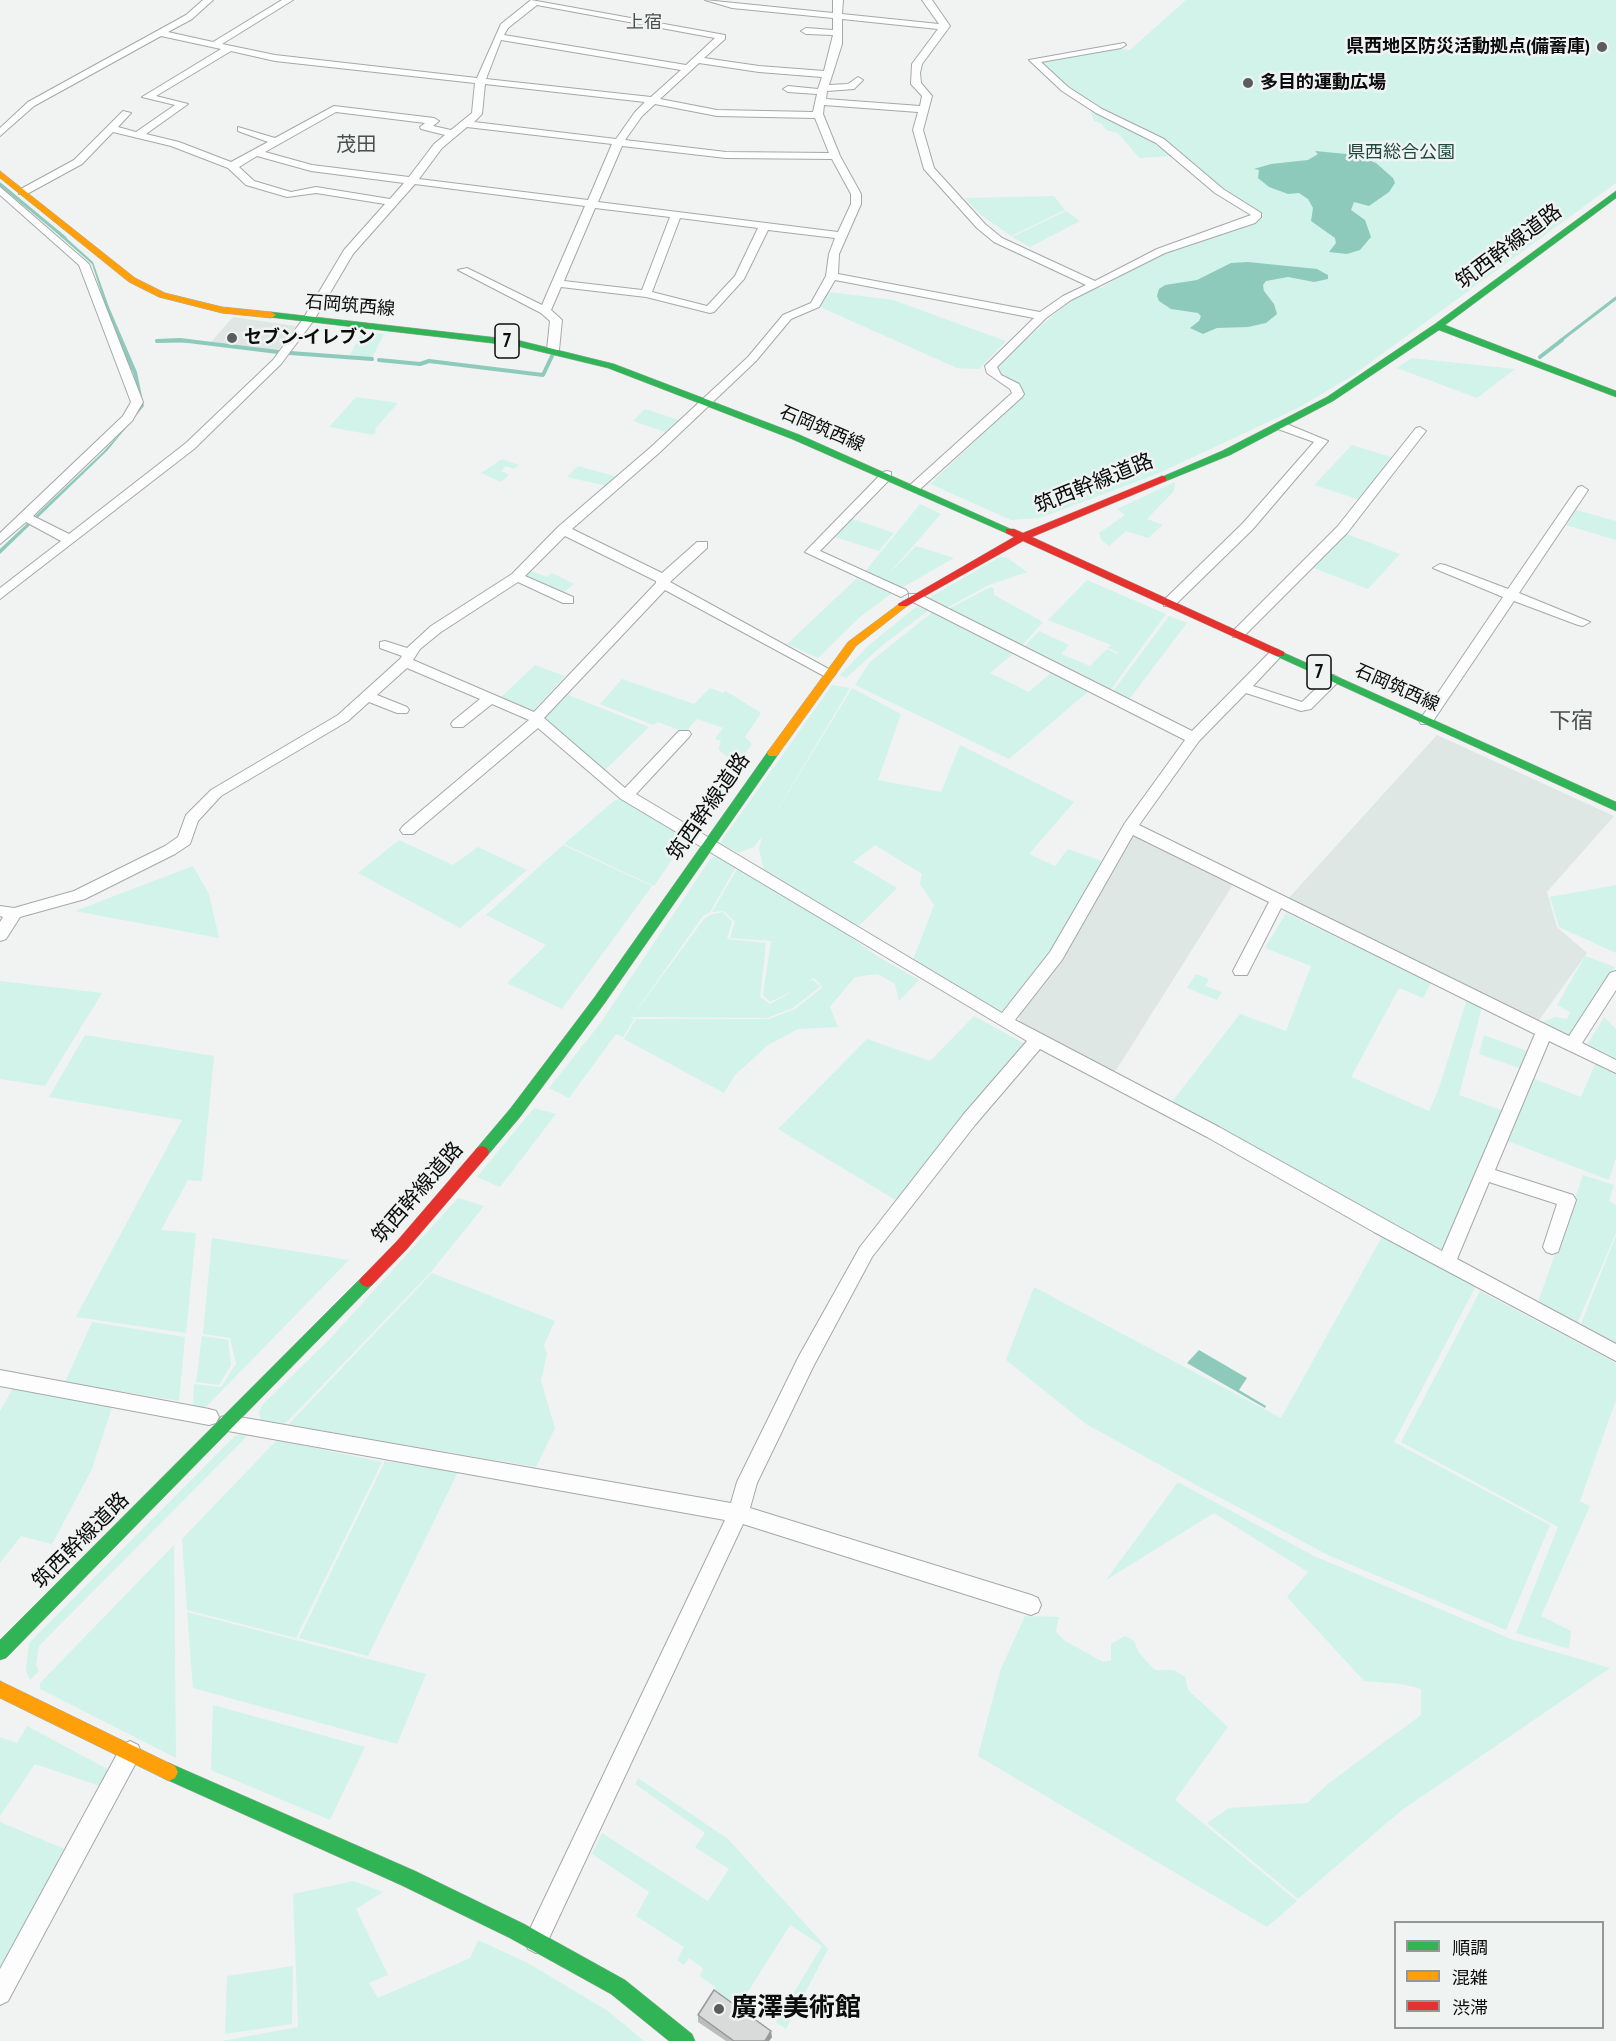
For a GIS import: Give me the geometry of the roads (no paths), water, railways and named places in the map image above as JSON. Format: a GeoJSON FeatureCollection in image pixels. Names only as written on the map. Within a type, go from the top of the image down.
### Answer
{"type":"FeatureCollection","features":[{"type":"Feature","properties":{"kind":"street"},"geometry":{"type":"LineString","coordinates":[[0,133],[31,104],[197,12],[208,0]]}},
{"type":"Feature","properties":{"kind":"street"},"geometry":{"type":"LineString","coordinates":[[214,45],[288,0]]}},
{"type":"Feature","properties":{"kind":"street"},"geometry":{"type":"LineString","coordinates":[[710,0],[944,27]]}},
{"type":"Feature","properties":{"kind":"street"},"geometry":{"type":"LineString","coordinates":[[0,935],[7,912],[79,895],[170,850],[185,840],[191,819],[216,793],[334,724],[368,697],[436,629],[517,577],[563,530],[655,450],[752,359],[787,317],[815,305],[832,276],[834,254],[856,204],[856,194],[835,156],[818,115],[827,74],[837,44],[838,0]]}},
{"type":"Feature","properties":{"kind":"street"},"geometry":{"type":"LineString","coordinates":[[927,0],[944,27]]}},
{"type":"Feature","properties":{"kind":"street"},"geometry":{"type":"LineString","coordinates":[[0,595],[190,446],[244,397],[277,362],[308,320],[348,252],[412,181],[438,146],[477,114],[480,81],[498,37],[504,26],[536,1],[722,37],[638,114],[618,142],[545,311]]}},
{"type":"Feature","properties":{"kind":"street"},"geometry":{"type":"LineString","coordinates":[[944,27],[917,64],[915,73],[916,84],[927,96],[918,130],[929,169],[974,220],[998,240],[1094,285]]}},
{"type":"Feature","properties":{"kind":"street"},"geometry":{"type":"LineString","coordinates":[[806,31],[837,33]]}},
{"type":"Feature","properties":{"kind":"street"},"geometry":{"type":"LineString","coordinates":[[158,33],[275,58],[652,100],[717,113],[818,115]]}},
{"type":"Feature","properties":{"kind":"street"},"geometry":{"type":"LineString","coordinates":[[498,37],[690,68]]}},
{"type":"Feature","properties":{"kind":"street"},"geometry":{"type":"LineString","coordinates":[[914,488],[1018,394],[1015,387],[997,377],[991,366],[1042,316],[1067,298],[1103,282],[1161,250],[1251,221],[1257,215],[1219,191],[1160,141],[1099,111],[1065,89],[1034,60],[1121,45]]}},
{"type":"Feature","properties":{"kind":"street"},"geometry":{"type":"LineString","coordinates":[[138,135],[183,104],[147,97],[232,47]]}},
{"type":"Feature","properties":{"kind":"street"},"geometry":{"type":"LineString","coordinates":[[698,60],[827,74]]}},
{"type":"Feature","properties":{"kind":"street"},"geometry":{"type":"LineString","coordinates":[[822,94],[851,87],[858,80]]}},
{"type":"Feature","properties":{"kind":"street"},"geometry":{"type":"LineString","coordinates":[[788,89],[924,109]]}},
{"type":"Feature","properties":{"kind":"street"},"geometry":{"type":"LineString","coordinates":[[232,166],[334,109],[434,121],[425,127],[454,134]]}},
{"type":"Feature","properties":{"kind":"street"},"geometry":{"type":"LineString","coordinates":[[23,192],[78,162],[126,113]]}},
{"type":"Feature","properties":{"kind":"street"},"geometry":{"type":"LineString","coordinates":[[467,124],[726,154],[835,156]]}},
{"type":"Feature","properties":{"kind":"street"},"geometry":{"type":"LineString","coordinates":[[110,128],[175,144],[232,166],[250,183],[291,195],[316,190],[392,202]]}},
{"type":"Feature","properties":{"kind":"street"},"geometry":{"type":"LineString","coordinates":[[242,129],[278,142]]}},
{"type":"Feature","properties":{"kind":"street"},"geometry":{"type":"LineString","coordinates":[[257,153],[310,168],[842,236]]}},
{"type":"Feature","properties":{"kind":"street","name":"石岡筑西線"},"geometry":{"type":"LineString","coordinates":[[0,174],[103,259],[151,291],[222,310],[459,335],[553,350],[611,366],[887,476],[1616,807]]}},
{"type":"Feature","properties":{"kind":"street"},"geometry":{"type":"LineString","coordinates":[[0,190],[84,264],[137,402],[128,418],[0,540]]}},
{"type":"Feature","properties":{"kind":"street","name":"筑西幹線道路"},"geometry":{"type":"LineString","coordinates":[[0,1652],[219,1420],[402,1245],[515,1113],[599,1001],[829,673],[852,644],[907,595],[1022,537],[1226,453],[1282,426],[1339,393],[1438,326],[1616,194]]}},
{"type":"Feature","properties":{"kind":"street"},"geometry":{"type":"LineString","coordinates":[[646,294],[676,215]]}},
{"type":"Feature","properties":{"kind":"street"},"geometry":{"type":"LineString","coordinates":[[556,283],[646,294],[710,310],[740,277],[765,226]]}},
{"type":"Feature","properties":{"kind":"street"},"geometry":{"type":"LineString","coordinates":[[463,270],[545,311],[556,320],[553,350]]}},
{"type":"Feature","properties":{"kind":"street"},"geometry":{"type":"LineString","coordinates":[[832,276],[1042,316]]}},
{"type":"Feature","properties":{"kind":"street"},"geometry":{"type":"LineString","coordinates":[[1438,326],[1616,394]]}},
{"type":"Feature","properties":{"kind":"street"},"geometry":{"type":"LineString","coordinates":[[1169,603],[1248,526],[1322,441],[1282,426]]}},
{"type":"Feature","properties":{"kind":"street"},"geometry":{"type":"LineString","coordinates":[[1238,634],[1342,530],[1420,431]]}},
{"type":"Feature","properties":{"kind":"street"},"geometry":{"type":"LineString","coordinates":[[887,476],[812,552],[907,595],[1194,738]]}},
{"type":"Feature","properties":{"kind":"street"},"geometry":{"type":"LineString","coordinates":[[1426,721],[1582,490]]}},
{"type":"Feature","properties":{"kind":"street"},"geometry":{"type":"LineString","coordinates":[[25,517],[70,540]]}},
{"type":"Feature","properties":{"kind":"street"},"geometry":{"type":"LineString","coordinates":[[563,530],[663,581],[829,673]]}},
{"type":"Feature","properties":{"kind":"street"},"geometry":{"type":"LineString","coordinates":[[408,830],[536,719],[663,581],[702,545]]}},
{"type":"Feature","properties":{"kind":"street"},"geometry":{"type":"LineString","coordinates":[[1440,568],[1583,622]]}},
{"type":"Feature","properties":{"kind":"street"},"geometry":{"type":"LineString","coordinates":[[517,577],[568,600]]}},
{"type":"Feature","properties":{"kind":"street"},"geometry":{"type":"LineString","coordinates":[[385,645],[407,658],[536,719],[626,796],[709,843],[1037,1041],[1213,1132],[1380,1227],[1616,1353]]}},
{"type":"Feature","properties":{"kind":"street"},"geometry":{"type":"LineString","coordinates":[[1004,1022],[1056,956],[1130,826],[1194,738],[1277,653]]}},
{"type":"Feature","properties":{"kind":"street"},"geometry":{"type":"LineString","coordinates":[[1243,687],[1301,707],[1306,706],[1334,679]]}},
{"type":"Feature","properties":{"kind":"street"},"geometry":{"type":"LineString","coordinates":[[368,697],[402,710]]}},
{"type":"Feature","properties":{"kind":"street"},"geometry":{"type":"LineString","coordinates":[[458,724],[491,698]]}},
{"type":"Feature","properties":{"kind":"street"},"geometry":{"type":"LineString","coordinates":[[626,796],[684,734]]}},
{"type":"Feature","properties":{"kind":"street"},"geometry":{"type":"LineString","coordinates":[[1130,826],[1616,1067]]}},
{"type":"Feature","properties":{"kind":"street"},"geometry":{"type":"LineString","coordinates":[[1241,971],[1278,900]]}},
{"type":"Feature","properties":{"kind":"street"},"geometry":{"type":"LineString","coordinates":[[1572,1045],[1616,977]]}},
{"type":"Feature","properties":{"kind":"street"},"geometry":{"type":"LineString","coordinates":[[1447,1261],[1544,1032]]}},
{"type":"Feature","properties":{"kind":"street"},"geometry":{"type":"LineString","coordinates":[[536,1941],[738,1513],[747,1482],[791,1392],[866,1252],[969,1120],[1037,1041]]}},
{"type":"Feature","properties":{"kind":"street"},"geometry":{"type":"LineString","coordinates":[[1484,1173],[1567,1200],[1552,1247]]}},
{"type":"Feature","properties":{"kind":"street"},"geometry":{"type":"LineString","coordinates":[[0,1378],[219,1420],[738,1513],[1031,1605]]}},
{"type":"Feature","properties":{"kind":"street"},"geometry":{"type":"LineString","coordinates":[[0,1689],[187,1781],[408,1878],[536,1941],[618,1987],[685,2041]]}},
{"type":"Feature","properties":{"kind":"street"},"geometry":{"type":"LineString","coordinates":[[0,1993],[130,1752]]}},
{"type":"Feature","properties":{"kind":"waterway"},"geometry":{"type":"LineString","coordinates":[[0,184],[65,238]]}},
{"type":"Feature","properties":{"kind":"waterway"},"geometry":{"type":"LineString","coordinates":[[1560,341],[1616,298]]}},
{"type":"Feature","properties":{"kind":"waterway"},"geometry":{"type":"LineString","coordinates":[[180,340],[188,341],[157,341],[180,340]]}},
{"type":"Feature","properties":{"kind":"waterway"},"geometry":{"type":"LineString","coordinates":[[1540,357],[1562,340]]}},
{"type":"Feature","properties":{"kind":"waterway"},"geometry":{"type":"LineString","coordinates":[[188,341],[278,352]]}},
{"type":"Feature","properties":{"kind":"waterway"},"geometry":{"type":"LineString","coordinates":[[290,353],[372,359]]}},
{"type":"Feature","properties":{"kind":"waterway"},"geometry":{"type":"LineString","coordinates":[[379,360],[420,364],[429,361],[543,375],[552,356]]}},
{"type":"Feature","properties":{"kind":"place","name":"県西地区防災活動拠点(備蓄庫)"},"geometry":{"type":"Point","coordinates":[1602,47]}},
{"type":"Feature","properties":{"kind":"place","name":"多目的運動広場"},"geometry":{"type":"Point","coordinates":[1248,83]}},
{"type":"Feature","properties":{"kind":"place","name":"セブン-イレブン"},"geometry":{"type":"Point","coordinates":[232,338]}},
{"type":"Feature","properties":{"kind":"place","name":"廣澤美術館"},"geometry":{"type":"Point","coordinates":[719,2009]}},
{"type":"Feature","properties":{"kind":"district","name":"上宿"},"geometry":{"type":"Point","coordinates":[644,23]}},
{"type":"Feature","properties":{"kind":"district","name":"茂田"},"geometry":{"type":"Point","coordinates":[356,145]}},
{"type":"Feature","properties":{"kind":"district","name":"下宿"},"geometry":{"type":"Point","coordinates":[1571,722]}},
{"type":"Feature","properties":{"kind":"park label","name":"県西総合公園"},"geometry":{"type":"Point","coordinates":[1401,153]}}]}
